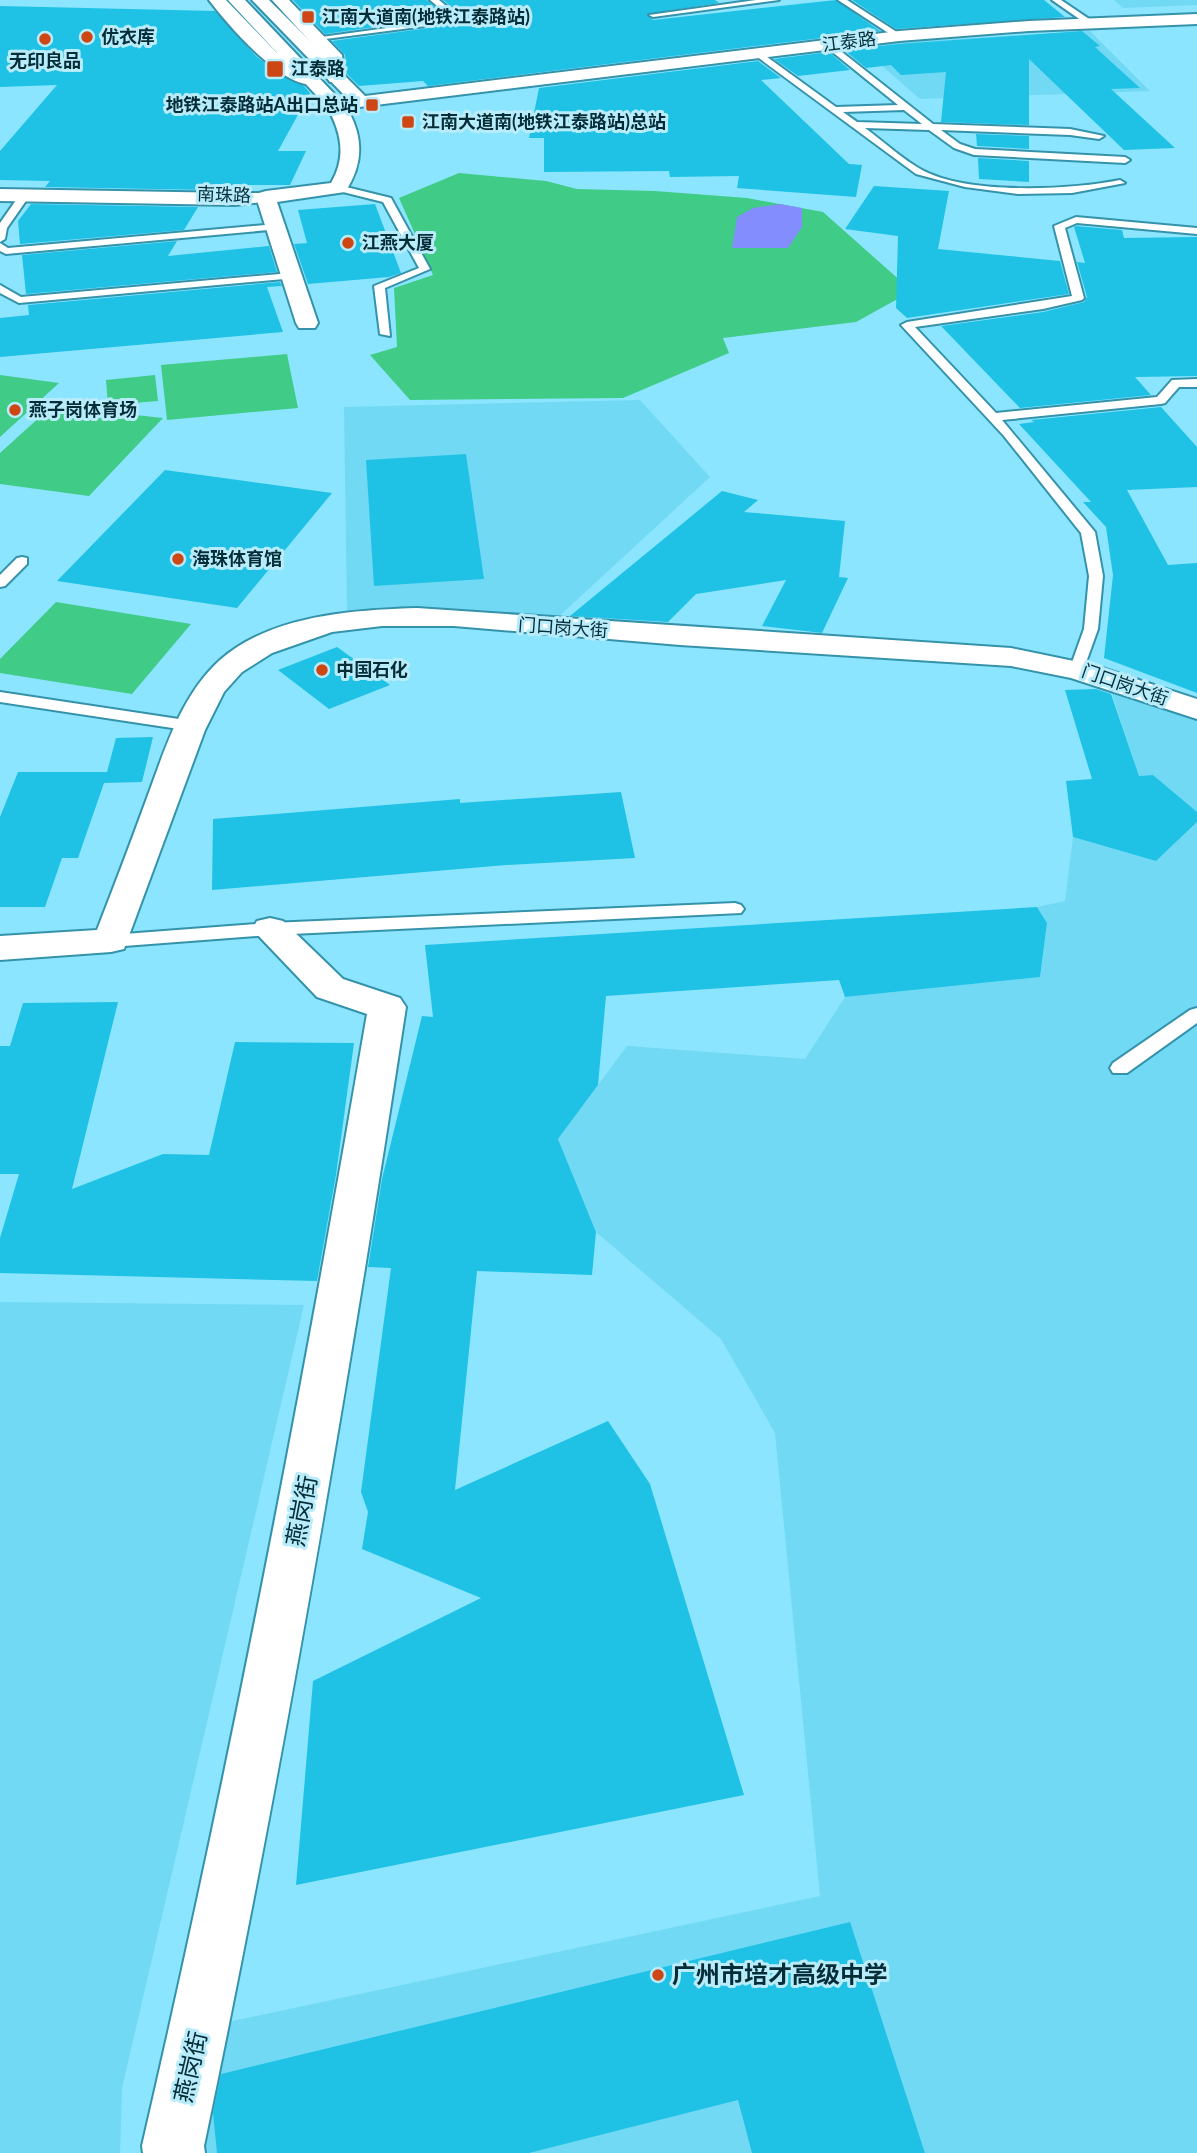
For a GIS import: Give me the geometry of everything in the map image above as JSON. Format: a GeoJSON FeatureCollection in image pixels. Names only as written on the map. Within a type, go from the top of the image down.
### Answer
{"type":"FeatureCollection","features":[{"type":"Feature","properties":{"kind":"street"},"geometry":{"type":"LineString","coordinates":[[217,0],[256,44],[285,68],[311,80]]}},
{"type":"Feature","properties":{"kind":"street"},"geometry":{"type":"LineString","coordinates":[[236,0],[335,104],[346,122],[351,139],[349,169],[338,188],[266,197],[307,323]]}},
{"type":"Feature","properties":{"kind":"street"},"geometry":{"type":"LineString","coordinates":[[260,0],[361,102]]}},
{"type":"Feature","properties":{"kind":"street"},"geometry":{"type":"LineString","coordinates":[[280,0],[336,59],[336,78]]}},
{"type":"Feature","properties":{"kind":"street","name":"江泰路"},"geometry":{"type":"LineString","coordinates":[[335,104],[899,36],[1197,19]]}},
{"type":"Feature","properties":{"kind":"street"},"geometry":{"type":"LineString","coordinates":[[256,44],[318,38]]}},
{"type":"Feature","properties":{"kind":"street","name":"南珠路"},"geometry":{"type":"LineString","coordinates":[[0,192],[266,197]]}},
{"type":"Feature","properties":{"kind":"street","name":"南珠路"},"geometry":{"type":"LineString","coordinates":[[0,192],[25,195],[235,200],[266,197]]}},
{"type":"Feature","properties":{"kind":"street","name":"门口岗大街"},"geometry":{"type":"LineString","coordinates":[[111,940],[192,726],[219,678],[256,650],[317,627],[381,618],[474,621],[743,642],[1011,657],[1077,668],[1197,710]]}},
{"type":"Feature","properties":{"kind":"street","name":"燕岗街"},"geometry":{"type":"LineString","coordinates":[[174,2153],[173,2146],[238,1851],[329,1366],[387,1007],[330,988],[270,929]]}},
{"type":"Feature","properties":{"kind":"street"},"geometry":{"type":"LineString","coordinates":[[0,948],[111,940]]}},
{"type":"Feature","properties":{"kind":"lane"},"geometry":{"type":"LineString","coordinates":[[318,38],[460,21],[434,0]]}},
{"type":"Feature","properties":{"kind":"lane"},"geometry":{"type":"LineString","coordinates":[[653,15],[775,0]]}},
{"type":"Feature","properties":{"kind":"lane"},"geometry":{"type":"LineString","coordinates":[[842,0],[899,36]]}},
{"type":"Feature","properties":{"kind":"lane"},"geometry":{"type":"LineString","coordinates":[[1056,0],[1091,23]]}},
{"type":"Feature","properties":{"kind":"lane"},"geometry":{"type":"LineString","coordinates":[[828,44],[957,146],[974,152],[1125,160]]}},
{"type":"Feature","properties":{"kind":"lane"},"geometry":{"type":"LineString","coordinates":[[756,53],[919,172],[950,181],[1009,189],[1090,190],[1120,183]]}},
{"type":"Feature","properties":{"kind":"lane"},"geometry":{"type":"LineString","coordinates":[[835,110],[905,107]]}},
{"type":"Feature","properties":{"kind":"lane"},"geometry":{"type":"LineString","coordinates":[[855,125],[1070,132],[1099,136]]}},
{"type":"Feature","properties":{"kind":"lane"},"geometry":{"type":"LineString","coordinates":[[338,188],[387,200],[425,269],[379,286],[386,334]]}},
{"type":"Feature","properties":{"kind":"lane"},"geometry":{"type":"LineString","coordinates":[[0,239],[2,228],[25,195]]}},
{"type":"Feature","properties":{"kind":"lane"},"geometry":{"type":"LineString","coordinates":[[1077,668],[1091,629],[1095,590],[1096,576],[1088,532],[994,417],[908,325],[1043,306],[1078,298],[1059,226],[1076,220],[1197,231]]}},
{"type":"Feature","properties":{"kind":"lane"},"geometry":{"type":"LineString","coordinates":[[3,252],[276,227]]}},
{"type":"Feature","properties":{"kind":"lane"},"geometry":{"type":"LineString","coordinates":[[0,288],[19,300],[291,276]]}},
{"type":"Feature","properties":{"kind":"lane"},"geometry":{"type":"LineString","coordinates":[[994,417],[1161,400],[1176,383],[1197,383]]}},
{"type":"Feature","properties":{"kind":"lane"},"geometry":{"type":"LineString","coordinates":[[0,583],[22,561]]}},
{"type":"Feature","properties":{"kind":"lane"},"geometry":{"type":"LineString","coordinates":[[0,697],[192,726]]}},
{"type":"Feature","properties":{"kind":"lane"},"geometry":{"type":"LineString","coordinates":[[111,940],[270,929],[735,909]]}},
{"type":"Feature","properties":{"kind":"lane"},"geometry":{"type":"LineString","coordinates":[[1120,1068],[1197,1014]]}},
{"type":"Feature","properties":{"kind":"shaded area"},"geometry":{"type":"Polygon","coordinates":[[[1114,0],[1197,0],[1197,5],[1123,8],[1114,0]]]}},
{"type":"Feature","properties":{"kind":"shaded area"},"geometry":{"type":"Polygon","coordinates":[[[1090,31],[1150,91],[920,99],[858,45],[1090,31]]]}},
{"type":"Feature","properties":{"kind":"shaded area"},"geometry":{"type":"Polygon","coordinates":[[[640,400],[710,477],[554,621],[347,612],[344,407],[640,400]]]}},
{"type":"Feature","properties":{"kind":"shaded area"},"geometry":{"type":"Polygon","coordinates":[[[1110,688],[1197,720],[1197,812],[1153,775],[1139,776],[1110,688]]]}},
{"type":"Feature","properties":{"kind":"shaded area"},"geometry":{"type":"Polygon","coordinates":[[[1197,822],[1197,2153],[925,2153],[889,2044],[923,2153],[174,2153],[200,2028],[820,1896],[775,1433],[721,1339],[596,1232],[558,1139],[627,1046],[805,1059],[845,997],[1040,977],[1047,923],[1037,907],[1065,901],[1073,837],[1156,861],[1197,822]]]}},
{"type":"Feature","properties":{"kind":"shaded area"},"geometry":{"type":"Polygon","coordinates":[[[0,1302],[304,1305],[122,2088],[120,2153],[0,2153],[0,1302]]]}},
{"type":"Feature","properties":{"kind":"green space"},"geometry":{"type":"Polygon","coordinates":[[[459,173],[546,181],[577,189],[655,191],[747,198],[823,212],[912,291],[856,322],[723,338],[729,353],[623,398],[410,400],[370,355],[397,347],[394,288],[433,275],[399,198],[459,173]]]}},
{"type":"Feature","properties":{"kind":"green space"},"geometry":{"type":"Polygon","coordinates":[[[287,354],[298,408],[167,420],[161,365],[287,354]]]}},
{"type":"Feature","properties":{"kind":"green space","name":"燕子岗体育场"},"geometry":{"type":"Polygon","coordinates":[[[0,375],[59,383],[0,437],[0,375]]]}},
{"type":"Feature","properties":{"kind":"green space"},"geometry":{"type":"Polygon","coordinates":[[[155,375],[158,401],[108,405],[106,380],[155,375]]]}},
{"type":"Feature","properties":{"kind":"green space"},"geometry":{"type":"Polygon","coordinates":[[[52,406],[163,418],[89,496],[0,484],[0,453],[52,406]]]}},
{"type":"Feature","properties":{"kind":"green space"},"geometry":{"type":"Polygon","coordinates":[[[56,602],[191,624],[132,694],[0,673],[0,659],[56,602]]]}},
{"type":"Feature","properties":{"kind":"water"},"geometry":{"type":"Polygon","coordinates":[[[780,204],[802,208],[802,227],[788,248],[732,248],[737,217],[753,208],[780,204]]]}},
{"type":"Feature","properties":{"kind":"building"},"geometry":{"type":"Polygon","coordinates":[[[293,0],[427,0],[447,17],[325,34],[293,0]]]}},
{"type":"Feature","properties":{"kind":"building"},"geometry":{"type":"Polygon","coordinates":[[[443,0],[715,0],[719,3],[647,14],[653,20],[836,0],[880,31],[428,86],[423,81],[359,86],[347,74],[345,55],[332,41],[466,23],[466,19],[443,0]]]}},
{"type":"Feature","properties":{"kind":"building"},"geometry":{"type":"Polygon","coordinates":[[[852,0],[1044,0],[1065,17],[896,29],[852,0]]]}},
{"type":"Feature","properties":{"kind":"building"},"geometry":{"type":"Polygon","coordinates":[[[0,6],[215,11],[256,56],[272,69],[304,86],[310,93],[278,151],[306,151],[290,185],[212,185],[209,190],[45,187],[50,181],[0,180],[0,151],[57,85],[0,87],[0,6]]]}},
{"type":"Feature","properties":{"kind":"building"},"geometry":{"type":"Polygon","coordinates":[[[1082,31],[1100,46],[1095,47],[1140,88],[1111,89],[1175,148],[1124,150],[1029,59],[1029,125],[941,122],[946,72],[901,75],[891,65],[866,68],[844,50],[899,44],[1082,31]]]}},
{"type":"Feature","properties":{"kind":"building"},"geometry":{"type":"Polygon","coordinates":[[[829,52],[850,70],[798,76],[774,59],[829,52]]]}},
{"type":"Feature","properties":{"kind":"building"},"geometry":{"type":"Polygon","coordinates":[[[758,61],[781,78],[761,80],[849,164],[862,165],[856,197],[737,188],[739,176],[670,177],[669,171],[544,172],[544,138],[529,138],[539,88],[758,61]]]}},
{"type":"Feature","properties":{"kind":"building"},"geometry":{"type":"Polygon","coordinates":[[[976,134],[1029,136],[1029,149],[977,146],[976,134]]]}},
{"type":"Feature","properties":{"kind":"building"},"geometry":{"type":"Polygon","coordinates":[[[978,158],[1029,161],[1029,182],[979,179],[978,158]]]}},
{"type":"Feature","properties":{"kind":"building"},"geometry":{"type":"Polygon","coordinates":[[[874,186],[949,191],[938,249],[1060,261],[1069,294],[907,318],[896,308],[898,236],[845,229],[874,186]]]}},
{"type":"Feature","properties":{"kind":"building"},"geometry":{"type":"Polygon","coordinates":[[[31,204],[198,207],[184,230],[20,244],[18,221],[31,204]]]}},
{"type":"Feature","properties":{"kind":"building","name":"江燕大厦"},"geometry":{"type":"Polygon","coordinates":[[[375,204],[401,273],[389,277],[308,284],[294,244],[307,243],[298,210],[375,204]]]}},
{"type":"Feature","properties":{"kind":"building"},"geometry":{"type":"Polygon","coordinates":[[[1074,227],[1122,230],[1124,238],[1197,237],[1197,376],[1135,377],[1151,395],[1020,408],[941,326],[1043,312],[1084,302],[1087,297],[1077,262],[1085,263],[1074,227]]]}},
{"type":"Feature","properties":{"kind":"building"},"geometry":{"type":"Polygon","coordinates":[[[177,241],[168,256],[269,246],[277,272],[26,294],[22,255],[177,241]]]}},
{"type":"Feature","properties":{"kind":"building"},"geometry":{"type":"Polygon","coordinates":[[[280,282],[282,286],[267,287],[283,332],[0,357],[0,318],[29,315],[28,305],[280,282]]]}},
{"type":"Feature","properties":{"kind":"building"},"geometry":{"type":"Polygon","coordinates":[[[1161,407],[1197,447],[1197,487],[1127,490],[1168,565],[1197,563],[1197,693],[1104,658],[1113,575],[1106,527],[1083,502],[1091,502],[1019,424],[1034,422],[1031,420],[1161,407]]]}},
{"type":"Feature","properties":{"kind":"building"},"geometry":{"type":"Polygon","coordinates":[[[466,454],[484,579],[374,586],[366,460],[466,454]]]}},
{"type":"Feature","properties":{"kind":"building","name":"海珠体育馆"},"geometry":{"type":"Polygon","coordinates":[[[165,470],[332,493],[237,608],[57,581],[165,470]]]}},
{"type":"Feature","properties":{"kind":"building"},"geometry":{"type":"Polygon","coordinates":[[[722,491],[758,500],[744,512],[845,521],[839,577],[848,578],[822,633],[762,626],[786,580],[696,594],[668,622],[570,616],[722,491]]]}},
{"type":"Feature","properties":{"kind":"building"},"geometry":{"type":"Polygon","coordinates":[[[337,647],[390,685],[329,709],[278,670],[337,647]]]}},
{"type":"Feature","properties":{"kind":"building"},"geometry":{"type":"Polygon","coordinates":[[[1096,689],[1111,694],[1139,776],[1153,775],[1197,812],[1197,822],[1156,861],[1073,837],[1066,781],[1092,779],[1065,690],[1096,689]]]}},
{"type":"Feature","properties":{"kind":"building"},"geometry":{"type":"Polygon","coordinates":[[[153,737],[142,782],[104,783],[78,858],[62,858],[45,907],[0,907],[0,817],[18,772],[107,772],[116,738],[153,737]]]}},
{"type":"Feature","properties":{"kind":"building"},"geometry":{"type":"Polygon","coordinates":[[[621,792],[635,858],[506,865],[212,890],[213,819],[460,799],[460,803],[621,792]]]}},
{"type":"Feature","properties":{"kind":"building"},"geometry":{"type":"Polygon","coordinates":[[[1037,907],[1047,923],[1040,977],[845,997],[839,980],[606,996],[598,1085],[558,1139],[596,1232],[592,1275],[477,1271],[455,1490],[608,1421],[650,1484],[744,1795],[296,1885],[313,1681],[481,1598],[362,1549],[368,1512],[361,1492],[391,1268],[368,1267],[382,1179],[422,1016],[433,1017],[425,945],[1037,907]]]}},
{"type":"Feature","properties":{"kind":"building"},"geometry":{"type":"Polygon","coordinates":[[[118,1002],[72,1189],[163,1154],[209,1155],[235,1042],[354,1043],[336,1175],[317,1281],[0,1273],[0,1238],[19,1174],[0,1174],[0,1046],[10,1046],[23,1003],[118,1002]]]}},
{"type":"Feature","properties":{"kind":"building","name":"广州市培才高级中学"},"geometry":{"type":"Polygon","coordinates":[[[850,1922],[925,2153],[752,2153],[738,2100],[529,2153],[217,2153],[213,2113],[221,2074],[850,1922]]]}},
{"type":"Feature","properties":{"kind":"place","name":"江南大道南(地铁江泰路站)"},"geometry":{"type":"Point","coordinates":[308,17]}},
{"type":"Feature","properties":{"kind":"place","name":"优衣库"},"geometry":{"type":"Point","coordinates":[87,37]}},
{"type":"Feature","properties":{"kind":"place","name":"无印良品"},"geometry":{"type":"Point","coordinates":[45,39]}},
{"type":"Feature","properties":{"kind":"place","name":"江泰路"},"geometry":{"type":"Point","coordinates":[275,69]}},
{"type":"Feature","properties":{"kind":"place","name":"地铁江泰路站A出口总站"},"geometry":{"type":"Point","coordinates":[372,105]}},
{"type":"Feature","properties":{"kind":"place","name":"江南大道南(地铁江泰路站)总站"},"geometry":{"type":"Point","coordinates":[408,122]}},
{"type":"Feature","properties":{"kind":"place","name":"江燕大厦"},"geometry":{"type":"Point","coordinates":[348,243]}},
{"type":"Feature","properties":{"kind":"place","name":"燕子岗体育场"},"geometry":{"type":"Point","coordinates":[15,410]}},
{"type":"Feature","properties":{"kind":"place","name":"海珠体育馆"},"geometry":{"type":"Point","coordinates":[178,559]}},
{"type":"Feature","properties":{"kind":"place","name":"中国石化"},"geometry":{"type":"Point","coordinates":[322,670]}},
{"type":"Feature","properties":{"kind":"place","name":"广州市培才高级中学"},"geometry":{"type":"Point","coordinates":[658,1975]}}]}
